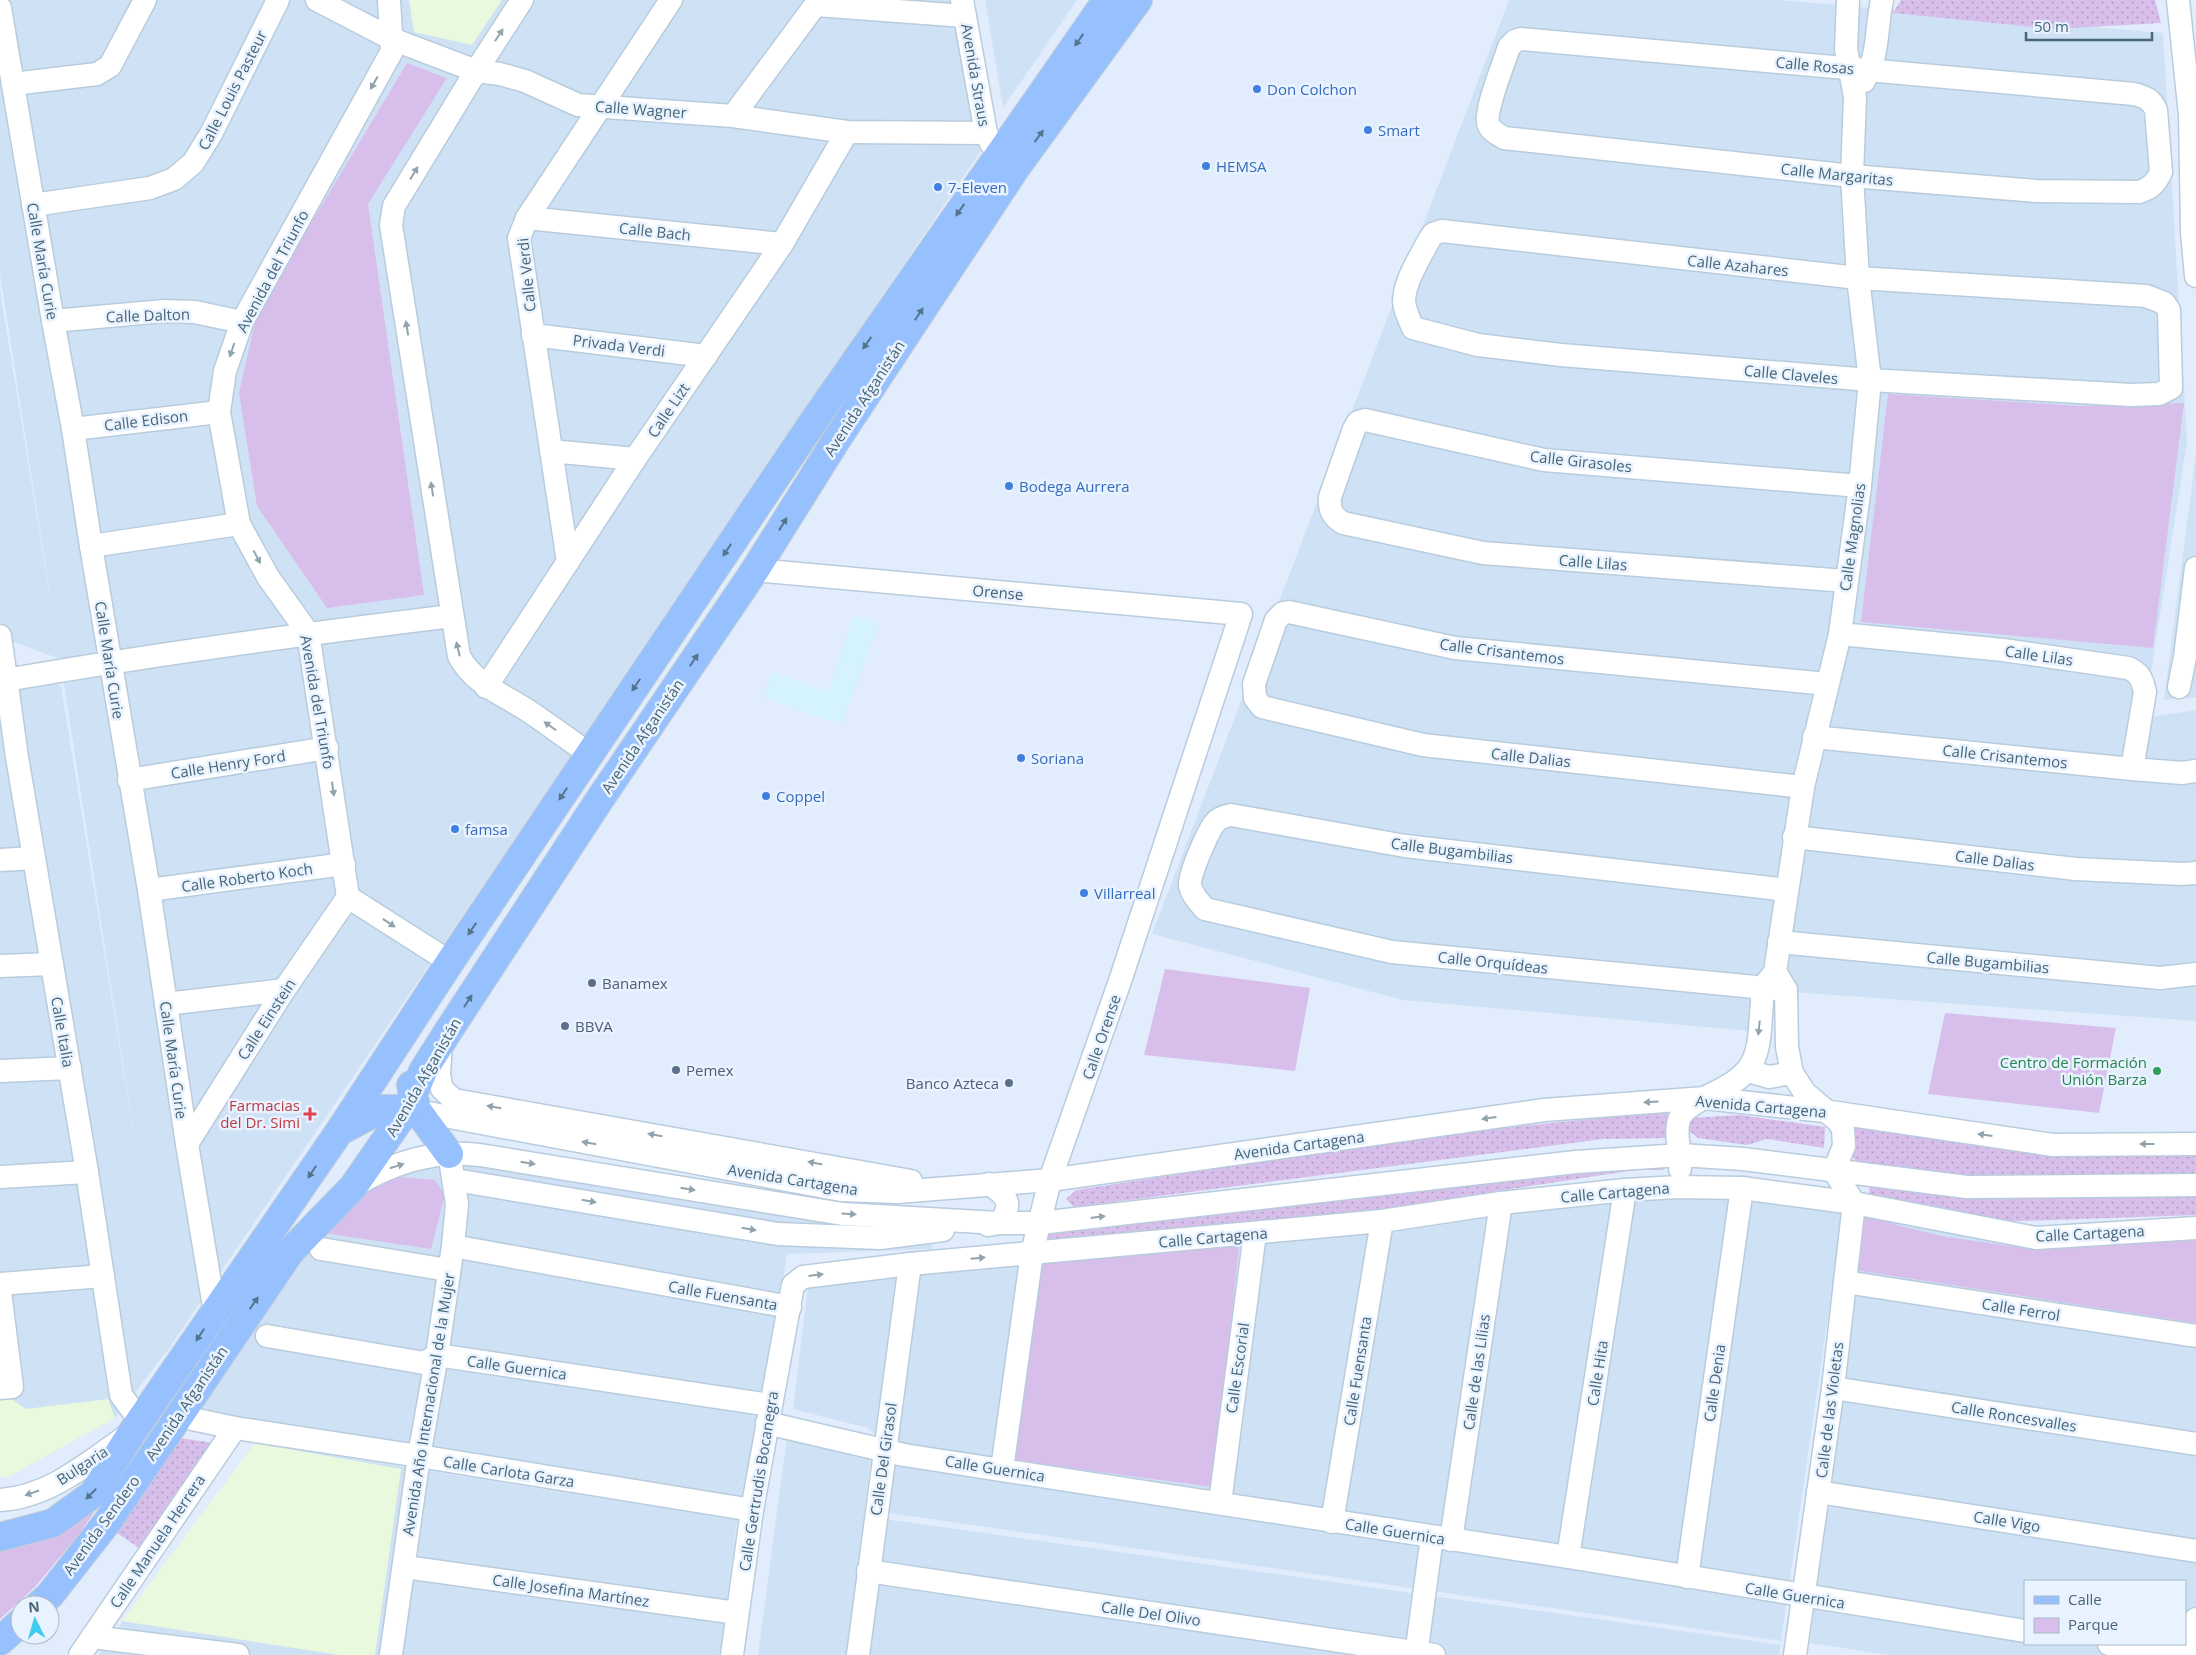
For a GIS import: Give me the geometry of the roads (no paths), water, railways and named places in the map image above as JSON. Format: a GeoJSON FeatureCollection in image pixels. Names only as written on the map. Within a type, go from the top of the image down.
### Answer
{"type":"FeatureCollection","features":[{"type":"Feature","properties":{"kind":"main road","name":"Avenida Afganistán"},"geometry":{"type":"LineString","coordinates":[[0,1537],[53,1523],[93,1494],[214,1313],[339,1132],[450,962],[811,425],[999,152],[1107,0]]}},
{"type":"Feature","properties":{"kind":"main road","name":"Avenida Afganistán"},"geometry":{"type":"LineString","coordinates":[[142,1468],[290,1252],[353,1187],[417,1108],[423,1071],[564,854],[755,570],[837,439],[999,152],[1138,0]]}},
{"type":"Feature","properties":{"kind":"main road"},"geometry":{"type":"LineString","coordinates":[[564,854],[563,838],[596,785],[590,754]]}},
{"type":"Feature","properties":{"kind":"main road"},"geometry":{"type":"LineString","coordinates":[[449,1154],[417,1108],[408,1064],[411,1046],[450,962]]}},
{"type":"Feature","properties":{"kind":"main road"},"geometry":{"type":"LineString","coordinates":[[339,1132],[381,1108],[417,1108]]}},
{"type":"Feature","properties":{"kind":"main road","name":"Avenida Sendero"},"geometry":{"type":"LineString","coordinates":[[50,1595],[108,1521],[142,1468]]}},
{"type":"Feature","properties":{"kind":"main road"},"geometry":{"type":"LineString","coordinates":[[0,1641],[10,1632]]}},
{"type":"Feature","properties":{"kind":"street"},"geometry":{"type":"LineString","coordinates":[[13,84],[97,74],[104,71],[110,66],[145,0]]}},
{"type":"Feature","properties":{"kind":"street","name":"Calle Louis Pasteur"},"geometry":{"type":"LineString","coordinates":[[33,205],[150,188],[174,179],[193,163],[211,134],[278,0]]}},
{"type":"Feature","properties":{"kind":"street","name":"Calle Wagner"},"geometry":{"type":"LineString","coordinates":[[317,0],[392,39],[476,71],[500,74],[524,81],[578,104],[733,116],[999,152]]}},
{"type":"Feature","properties":{"kind":"street","name":"Avenida del Triunfo"},"geometry":{"type":"LineString","coordinates":[[348,897],[327,748],[308,633],[268,577],[239,524],[219,412],[225,370],[242,322],[392,51],[389,0]]}},
{"type":"Feature","properties":{"kind":"street"},"geometry":{"type":"LineString","coordinates":[[522,0],[476,71],[394,206],[391,225],[459,656],[464,666],[486,688],[526,710],[590,754]]}},
{"type":"Feature","properties":{"kind":"street","name":"Calle Verdi"},"geometry":{"type":"LineString","coordinates":[[568,562],[532,335],[519,238],[527,218],[671,0]]}},
{"type":"Feature","properties":{"kind":"street"},"geometry":{"type":"LineString","coordinates":[[2178,0],[2193,116],[2196,276]]}},
{"type":"Feature","properties":{"kind":"street"},"geometry":{"type":"LineString","coordinates":[[733,116],[817,2],[963,8]]}},
{"type":"Feature","properties":{"kind":"street","name":"Calle Magnolias"},"geometry":{"type":"LineString","coordinates":[[1681,1155],[1678,1137],[1679,1119],[1691,1105],[1730,1086],[1748,1071],[1757,1052],[1775,983],[1794,837],[1803,787],[1840,634],[1860,486],[1870,380],[1858,278],[1852,176],[1855,97],[1848,68],[1846,49],[1848,5],[1881,7],[1876,54],[1871,70],[1855,97]]}},
{"type":"Feature","properties":{"kind":"street","name":"Calle María Curie"},"geometry":{"type":"LineString","coordinates":[[0,8],[73,429],[129,780],[149,890],[214,1313]]}},
{"type":"Feature","properties":{"kind":"street","name":"Avenida Straus"},"geometry":{"type":"LineString","coordinates":[[963,8],[999,152]]}},
{"type":"Feature","properties":{"kind":"street","name":"Calle Rosas"},"geometry":{"type":"LineString","coordinates":[[1504,138],[1492,131],[1488,122],[1488,111],[1509,47],[1515,41],[1521,39],[2134,94],[2146,97],[2153,103],[2156,110],[2161,172]]}},
{"type":"Feature","properties":{"kind":"street","name":"Calle Lizt"},"geometry":{"type":"LineString","coordinates":[[486,688],[635,459],[782,244],[847,132]]}},
{"type":"Feature","properties":{"kind":"street","name":"Calle Margaritas"},"geometry":{"type":"LineString","coordinates":[[1504,138],[1852,176],[2036,191],[2139,192],[2150,188],[2157,181],[2161,172]]}},
{"type":"Feature","properties":{"kind":"street","name":"Calle Bach"},"geometry":{"type":"LineString","coordinates":[[527,218],[782,244]]}},
{"type":"Feature","properties":{"kind":"street","name":"Calle Azahares"},"geometry":{"type":"LineString","coordinates":[[1413,328],[1404,303],[1405,290],[1429,240],[1433,234],[1442,231],[1858,278],[2146,296],[2164,303],[2168,310],[2171,388]]}},
{"type":"Feature","properties":{"kind":"street","name":"Calle Dalton"},"geometry":{"type":"LineString","coordinates":[[53,321],[164,311],[195,312],[242,322]]}},
{"type":"Feature","properties":{"kind":"street","name":"Calle Claveles"},"geometry":{"type":"LineString","coordinates":[[1413,328],[1478,345],[1561,356],[1870,380],[2131,394],[2159,394],[2171,388]]}},
{"type":"Feature","properties":{"kind":"street","name":"Privada Verdi"},"geometry":{"type":"LineString","coordinates":[[532,335],[706,356]]}},
{"type":"Feature","properties":{"kind":"street","name":"Calle Edison"},"geometry":{"type":"LineString","coordinates":[[73,429],[219,412]]}},
{"type":"Feature","properties":{"kind":"street","name":"Calle Girasoles"},"geometry":{"type":"LineString","coordinates":[[1342,523],[1333,517],[1329,507],[1330,497],[1354,429],[1358,422],[1365,420],[1544,460],[1860,486]]}},
{"type":"Feature","properties":{"kind":"street"},"geometry":{"type":"LineString","coordinates":[[550,451],[635,459]]}},
{"type":"Feature","properties":{"kind":"street","name":"Calle Lilas"},"geometry":{"type":"LineString","coordinates":[[1342,523],[1483,553],[1846,581]]}},
{"type":"Feature","properties":{"kind":"street"},"geometry":{"type":"LineString","coordinates":[[91,546],[239,524]]}},
{"type":"Feature","properties":{"kind":"street"},"geometry":{"type":"LineString","coordinates":[[2179,687],[2191,656],[2196,568]]}},
{"type":"Feature","properties":{"kind":"street","name":"Orense"},"geometry":{"type":"LineString","coordinates":[[755,570],[1241,614]]}},
{"type":"Feature","properties":{"kind":"street","name":"Calle Crisantemos"},"geometry":{"type":"LineString","coordinates":[[1262,707],[1255,698],[1254,684],[1276,620],[1284,613],[1290,612],[1455,648],[1827,684]]}},
{"type":"Feature","properties":{"kind":"street","name":"Calle Orense"},"geometry":{"type":"LineString","coordinates":[[1002,1469],[1032,1253],[1051,1222],[1050,1180],[1120,981],[1241,614]]}},
{"type":"Feature","properties":{"kind":"street"},"geometry":{"type":"LineString","coordinates":[[6,680],[110,662],[308,633],[452,616]]}},
{"type":"Feature","properties":{"kind":"street","name":"Calle Lilas"},"geometry":{"type":"LineString","coordinates":[[1840,634],[2003,650],[2128,668],[2138,672],[2143,680],[2145,692],[2132,769]]}},
{"type":"Feature","properties":{"kind":"street","name":"Calle Italia"},"geometry":{"type":"LineString","coordinates":[[1,643],[6,680],[8,757],[34,858],[70,1068],[122,1395],[137,1427]]}},
{"type":"Feature","properties":{"kind":"street","name":"Calle Dalias"},"geometry":{"type":"LineString","coordinates":[[1262,707],[1423,745],[1803,787]]}},
{"type":"Feature","properties":{"kind":"street","name":"Calle Crisantemos"},"geometry":{"type":"LineString","coordinates":[[1814,737],[2132,769],[2196,772]]}},
{"type":"Feature","properties":{"kind":"street","name":"Calle Henry Ford"},"geometry":{"type":"LineString","coordinates":[[129,780],[327,748]]}},
{"type":"Feature","properties":{"kind":"street","name":"Calle Bugambilias"},"geometry":{"type":"LineString","coordinates":[[1205,909],[1195,898],[1190,885],[1192,870],[1214,823],[1223,817],[1231,816],[1405,846],[1787,890]]}},
{"type":"Feature","properties":{"kind":"street","name":"Calle Dalias"},"geometry":{"type":"LineString","coordinates":[[1794,837],[2076,869],[2196,873]]}},
{"type":"Feature","properties":{"kind":"street"},"geometry":{"type":"LineString","coordinates":[[0,860],[34,858]]}},
{"type":"Feature","properties":{"kind":"street","name":"Calle Roberto Koch"},"geometry":{"type":"LineString","coordinates":[[149,890],[344,864]]}},
{"type":"Feature","properties":{"kind":"street"},"geometry":{"type":"LineString","coordinates":[[348,897],[450,962]]}},
{"type":"Feature","properties":{"kind":"street","name":"Calle Einstein"},"geometry":{"type":"LineString","coordinates":[[187,1144],[284,990],[348,897]]}},
{"type":"Feature","properties":{"kind":"street","name":"Calle Orquídeas"},"geometry":{"type":"LineString","coordinates":[[1205,909],[1392,952],[1775,983]]}},
{"type":"Feature","properties":{"kind":"street","name":"Calle Bugambilias"},"geometry":{"type":"LineString","coordinates":[[1779,942],[2160,978],[2196,974]]}},
{"type":"Feature","properties":{"kind":"street"},"geometry":{"type":"LineString","coordinates":[[0,966],[52,964]]}},
{"type":"Feature","properties":{"kind":"street","name":"Calle Magnolias"},"geometry":{"type":"LineString","coordinates":[[1775,983],[1792,1073],[1805,1093],[1824,1112],[1838,1121],[1843,1129],[1844,1146],[1834,1171]]}},
{"type":"Feature","properties":{"kind":"street"},"geometry":{"type":"LineString","coordinates":[[166,1004],[284,990]]}},
{"type":"Feature","properties":{"kind":"street"},"geometry":{"type":"LineString","coordinates":[[442,1042],[439,1076],[442,1089],[454,1100],[948,1188]]}},
{"type":"Feature","properties":{"kind":"street"},"geometry":{"type":"LineString","coordinates":[[0,1071],[70,1068]]}},
{"type":"Feature","properties":{"kind":"street"},"geometry":{"type":"LineString","coordinates":[[1748,1071],[1770,1077],[1792,1073]]}},
{"type":"Feature","properties":{"kind":"street","name":"Avenida Cartagena"},"geometry":{"type":"LineString","coordinates":[[417,1108],[841,1190],[897,1192],[1050,1180],[1544,1110],[1705,1098],[1824,1112],[2053,1145],[2196,1144]]}},
{"type":"Feature","properties":{"kind":"street","name":"Avenida Cartagena"},"geometry":{"type":"LineString","coordinates":[[353,1187],[378,1172],[449,1154],[480,1155],[843,1214],[1000,1223],[1051,1222],[1576,1162],[1681,1155],[1743,1159],[1968,1187],[2196,1185]]}},
{"type":"Feature","properties":{"kind":"street","name":"Avenida Año Internacional de la Mujer"},"geometry":{"type":"LineString","coordinates":[[391,1655],[405,1567],[419,1456],[437,1355],[453,1246],[457,1204],[449,1154]]}},
{"type":"Feature","properties":{"kind":"street"},"geometry":{"type":"LineString","coordinates":[[1678,1187],[1681,1155]]}},
{"type":"Feature","properties":{"kind":"street"},"geometry":{"type":"LineString","coordinates":[[1834,1171],[1854,1202]]}},
{"type":"Feature","properties":{"kind":"street"},"geometry":{"type":"LineString","coordinates":[[0,1177],[87,1172]]}},
{"type":"Feature","properties":{"kind":"street"},"geometry":{"type":"LineString","coordinates":[[1051,1222],[1067,1186],[1078,1176]]}},
{"type":"Feature","properties":{"kind":"street"},"geometry":{"type":"LineString","coordinates":[[454,1180],[778,1234],[880,1238],[1000,1223],[1008,1212],[1006,1197],[990,1184]]}},
{"type":"Feature","properties":{"kind":"street","name":"Calle Cartagena"},"geometry":{"type":"LineString","coordinates":[[1032,1253],[1382,1221],[1501,1204],[1625,1190],[1678,1187],[1742,1188],[1854,1202],[2036,1238],[2196,1228]]}},
{"type":"Feature","properties":{"kind":"street","name":"Calle Denia"},"geometry":{"type":"LineString","coordinates":[[1687,1577],[1742,1188]]}},
{"type":"Feature","properties":{"kind":"street","name":"Calle Hita"},"geometry":{"type":"LineString","coordinates":[[1568,1557],[1625,1190]]}},
{"type":"Feature","properties":{"kind":"street","name":"Calle de las Violetas"},"geometry":{"type":"LineString","coordinates":[[1795,1655],[1833,1388],[1854,1202]]}},
{"type":"Feature","properties":{"kind":"street","name":"Calle de las Lilias"},"geometry":{"type":"LineString","coordinates":[[1422,1654],[1501,1204]]}},
{"type":"Feature","properties":{"kind":"street","name":"Calle Fuensanta"},"geometry":{"type":"LineString","coordinates":[[1332,1522],[1382,1221]]}},
{"type":"Feature","properties":{"kind":"street","name":"Calle Escorial"},"geometry":{"type":"LineString","coordinates":[[1220,1503],[1255,1233]]}},
{"type":"Feature","properties":{"kind":"street","name":"Calle Fuensanta"},"geometry":{"type":"LineString","coordinates":[[453,1246],[790,1307],[793,1285],[803,1277],[910,1264],[1032,1253]]}},
{"type":"Feature","properties":{"kind":"street"},"geometry":{"type":"LineString","coordinates":[[321,1249],[448,1270]]}},
{"type":"Feature","properties":{"kind":"street","name":"Calle Del Girasol"},"geometry":{"type":"LineString","coordinates":[[858,1655],[910,1264]]}},
{"type":"Feature","properties":{"kind":"street"},"geometry":{"type":"LineString","coordinates":[[0,1284],[103,1276]]}},
{"type":"Feature","properties":{"kind":"street","name":"Calle Ferrol"},"geometry":{"type":"LineString","coordinates":[[1845,1282],[2196,1336]]}},
{"type":"Feature","properties":{"kind":"street"},"geometry":{"type":"LineString","coordinates":[[0,1292],[6,1388]]}},
{"type":"Feature","properties":{"kind":"street","name":"Calle Gertrudis Bocanegra"},"geometry":{"type":"LineString","coordinates":[[732,1655],[752,1510],[790,1307]]}},
{"type":"Feature","properties":{"kind":"street","name":"Calle Guernica"},"geometry":{"type":"LineString","coordinates":[[267,1336],[424,1363],[437,1355],[769,1414],[885,1451],[1332,1522],[1568,1557],[2024,1631]]}},
{"type":"Feature","properties":{"kind":"street","name":"Calle Roncesvalles"},"geometry":{"type":"LineString","coordinates":[[1833,1388],[2196,1444]]}},
{"type":"Feature","properties":{"kind":"street","name":"Calle Carlota Garza"},"geometry":{"type":"LineString","coordinates":[[178,1416],[235,1428],[752,1510]]}},
{"type":"Feature","properties":{"kind":"street","name":"Bulgaria"},"geometry":{"type":"LineString","coordinates":[[0,1500],[11,1500],[64,1480],[137,1427]]}},
{"type":"Feature","properties":{"kind":"street","name":"Calle Manuela Herrera"},"geometry":{"type":"LineString","coordinates":[[86,1646],[235,1428]]}},
{"type":"Feature","properties":{"kind":"street","name":"Calle Vigo"},"geometry":{"type":"LineString","coordinates":[[1818,1492],[2196,1551]]}},
{"type":"Feature","properties":{"kind":"street","name":"Calle Josefina Martínez"},"geometry":{"type":"LineString","coordinates":[[405,1567],[737,1613]]}},
{"type":"Feature","properties":{"kind":"street","name":"Calle Del Olivo"},"geometry":{"type":"LineString","coordinates":[[868,1571],[1422,1654]]}},
{"type":"Feature","properties":{"kind":"street"},"geometry":{"type":"LineString","coordinates":[[2192,1655],[2196,1619]]}},
{"type":"Feature","properties":{"kind":"street"},"geometry":{"type":"LineString","coordinates":[[2116,1645],[2182,1655]]}},
{"type":"Feature","properties":{"kind":"street"},"geometry":{"type":"LineString","coordinates":[[86,1646],[238,1655]]}},
{"type":"Feature","properties":{"kind":"place","name":"Don Colchon"},"geometry":{"type":"Point","coordinates":[1257,89]}},
{"type":"Feature","properties":{"kind":"place","name":"Smart"},"geometry":{"type":"Point","coordinates":[1368,130]}},
{"type":"Feature","properties":{"kind":"place","name":"HEMSA"},"geometry":{"type":"Point","coordinates":[1206,166]}},
{"type":"Feature","properties":{"kind":"place","name":"7-Eleven"},"geometry":{"type":"Point","coordinates":[938,187]}},
{"type":"Feature","properties":{"kind":"place","name":"Bodega Aurrera"},"geometry":{"type":"Point","coordinates":[1009,486]}},
{"type":"Feature","properties":{"kind":"place","name":"Soriana"},"geometry":{"type":"Point","coordinates":[1021,758]}},
{"type":"Feature","properties":{"kind":"place","name":"Coppel"},"geometry":{"type":"Point","coordinates":[766,796]}},
{"type":"Feature","properties":{"kind":"place","name":"famsa"},"geometry":{"type":"Point","coordinates":[455,829]}},
{"type":"Feature","properties":{"kind":"place","name":"Villarreal"},"geometry":{"type":"Point","coordinates":[1084,893]}},
{"type":"Feature","properties":{"kind":"place","name":"Banamex"},"geometry":{"type":"Point","coordinates":[592,983]}},
{"type":"Feature","properties":{"kind":"place","name":"BBVA"},"geometry":{"type":"Point","coordinates":[565,1026]}},
{"type":"Feature","properties":{"kind":"place","name":"Pemex"},"geometry":{"type":"Point","coordinates":[676,1070]}},
{"type":"Feature","properties":{"kind":"place","name":"Centro de Formación Unión Barza"},"geometry":{"type":"Point","coordinates":[2157,1071]}},
{"type":"Feature","properties":{"kind":"place","name":"Banco Azteca"},"geometry":{"type":"Point","coordinates":[1009,1083]}},
{"type":"Feature","properties":{"kind":"place","name":"Farmacias del Dr. Simi"},"geometry":{"type":"Point","coordinates":[310,1114]}}]}
